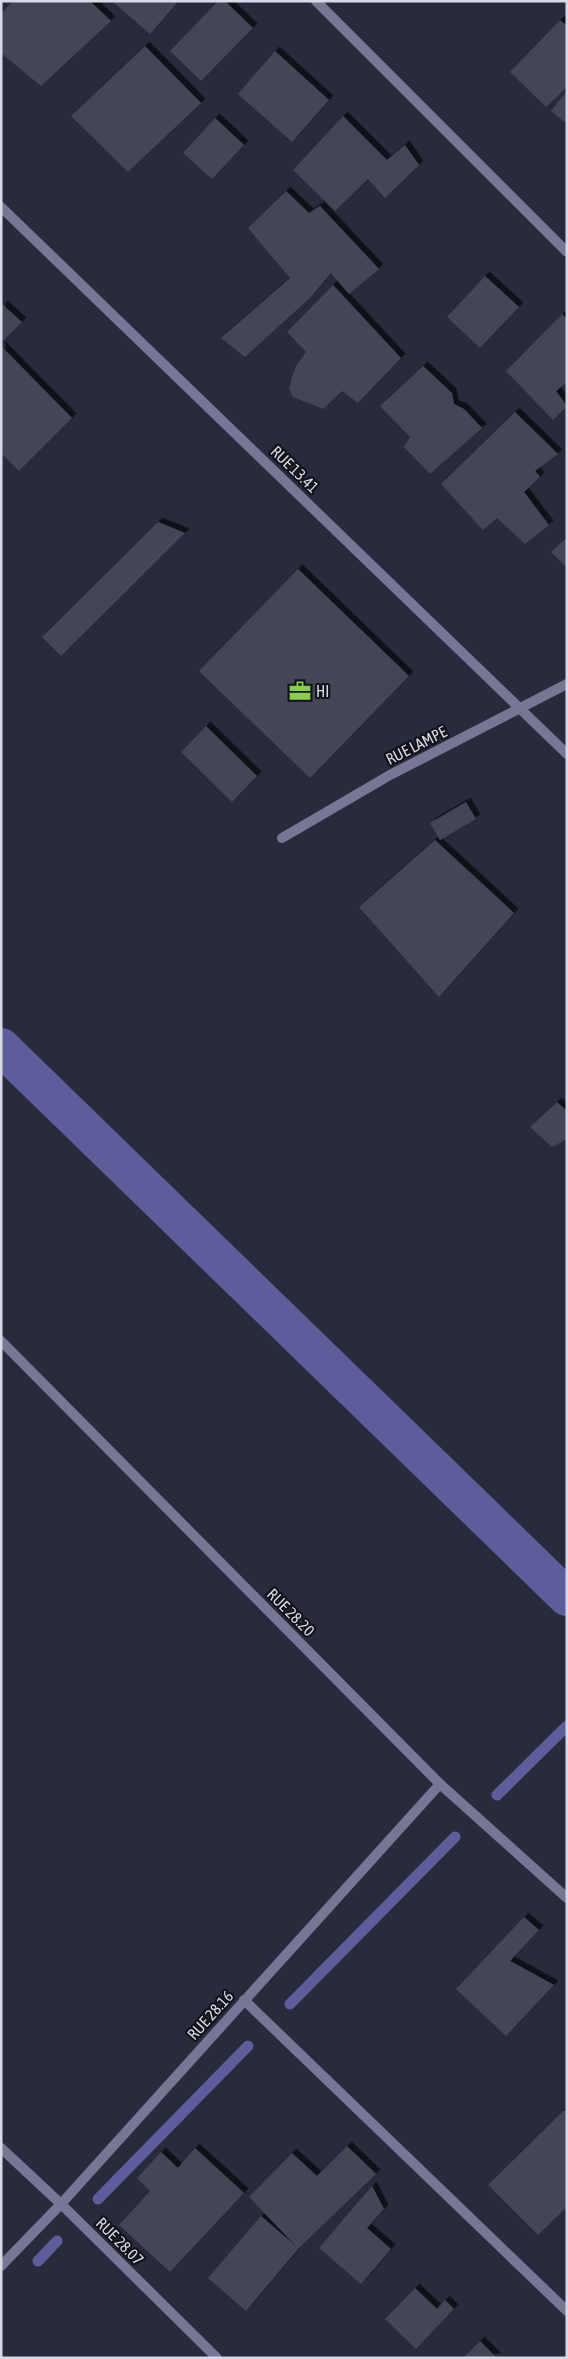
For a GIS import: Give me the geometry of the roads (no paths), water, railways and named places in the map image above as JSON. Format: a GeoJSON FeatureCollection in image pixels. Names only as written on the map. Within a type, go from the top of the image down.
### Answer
{"type":"FeatureCollection","features":[{"type":"Feature","properties":{"kind":"street"},"geometry":{"type":"LineString","coordinates":[[316,1],[567,252]]}},
{"type":"Feature","properties":{"kind":"street","name":"RUE 13.41"},"geometry":{"type":"LineString","coordinates":[[1,207],[567,754]]}},
{"type":"Feature","properties":{"kind":"street","name":"RUE LAMPE"},"geometry":{"type":"LineString","coordinates":[[282,838],[390,775],[567,684]]}},
{"type":"Feature","properties":{"kind":"street","name":"RUE 28.20"},"geometry":{"type":"LineString","coordinates":[[3,1346],[440,1784],[567,1898]]}},
{"type":"Feature","properties":{"kind":"street","name":"RUE 28.16"},"geometry":{"type":"LineString","coordinates":[[1,2266],[61,2204],[440,1784]]}},
{"type":"Feature","properties":{"kind":"street"},"geometry":{"type":"LineString","coordinates":[[244,2000],[567,2311]]}},
{"type":"Feature","properties":{"kind":"street","name":"RUE 28.07"},"geometry":{"type":"LineString","coordinates":[[1,2148],[61,2204],[217,2358]]}},
{"type":"Feature","properties":{"kind":"waterway"},"geometry":{"type":"LineString","coordinates":[[1,1047],[567,1597]]}},
{"type":"Feature","properties":{"kind":"waterway"},"geometry":{"type":"LineString","coordinates":[[497,1795],[567,1726]]}},
{"type":"Feature","properties":{"kind":"waterway"},"geometry":{"type":"LineString","coordinates":[[290,2004],[455,1837]]}},
{"type":"Feature","properties":{"kind":"waterway"},"geometry":{"type":"LineString","coordinates":[[98,2199],[248,2046]]}},
{"type":"Feature","properties":{"kind":"waterway"},"geometry":{"type":"LineString","coordinates":[[38,2261],[57,2241]]}},
{"type":"Feature","properties":{"kind":"place","name":"HI"},"geometry":{"type":"Point","coordinates":[300,691]}}]}
